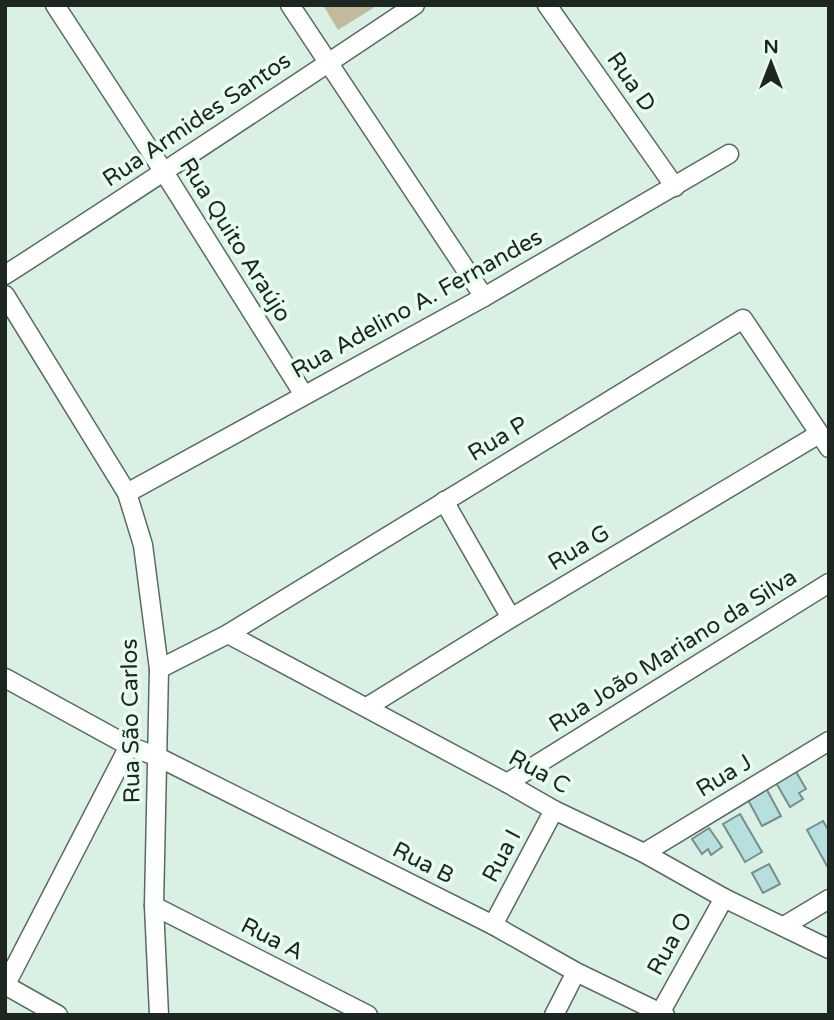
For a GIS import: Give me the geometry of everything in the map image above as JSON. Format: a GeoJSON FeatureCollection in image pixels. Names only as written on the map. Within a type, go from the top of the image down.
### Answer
{"type":"FeatureCollection","features":[{"type":"Feature","properties":{"kind":"street","name":"Rua Quito Araújo"},"geometry":{"type":"LineString","coordinates":[[55,5],[304,395]]}},
{"type":"Feature","properties":{"kind":"street"},"geometry":{"type":"LineString","coordinates":[[289,5],[484,297]]}},
{"type":"Feature","properties":{"kind":"street","name":"Rua Armides Santos"},"geometry":{"type":"LineString","coordinates":[[5,275],[415,5]]}},
{"type":"Feature","properties":{"kind":"street","name":"Rua D"},"geometry":{"type":"LineString","coordinates":[[547,5],[674,187]]}},
{"type":"Feature","properties":{"kind":"street","name":"Rua Adelino A. Fernandes"},"geometry":{"type":"LineString","coordinates":[[127,494],[484,297],[729,154]]}},
{"type":"Feature","properties":{"kind":"street","name":"Rua São Carlos"},"geometry":{"type":"LineString","coordinates":[[5,295],[127,494],[143,545],[159,669],[154,906],[159,1015]]}},
{"type":"Feature","properties":{"kind":"street","name":"Rua P"},"geometry":{"type":"LineString","coordinates":[[159,669],[228,634],[743,319],[824,441]]}},
{"type":"Feature","properties":{"kind":"street","name":"Rua G"},"geometry":{"type":"LineString","coordinates":[[367,708],[511,618],[824,441]]}},
{"type":"Feature","properties":{"kind":"street"},"geometry":{"type":"LineString","coordinates":[[444,501],[511,618]]}},
{"type":"Feature","properties":{"kind":"street","name":"Rua João Mariano da Silva"},"geometry":{"type":"LineString","coordinates":[[507,783],[829,583]]}},
{"type":"Feature","properties":{"kind":"street","name":"Rua C"},"geometry":{"type":"LineString","coordinates":[[228,634],[554,810],[644,853],[724,898],[829,949]]}},
{"type":"Feature","properties":{"kind":"street","name":"Rua B"},"geometry":{"type":"LineString","coordinates":[[5,678],[129,746],[158,757],[493,925],[576,972],[661,1014]]}},
{"type":"Feature","properties":{"kind":"street","name":"Rua J"},"geometry":{"type":"LineString","coordinates":[[644,853],[829,741]]}},
{"type":"Feature","properties":{"kind":"street"},"geometry":{"type":"LineString","coordinates":[[58,1015],[5,986],[129,746]]}},
{"type":"Feature","properties":{"kind":"street","name":"Rua I"},"geometry":{"type":"LineString","coordinates":[[493,925],[554,810]]}},
{"type":"Feature","properties":{"kind":"street","name":"Rua O"},"geometry":{"type":"LineString","coordinates":[[661,1014],[724,898]]}},
{"type":"Feature","properties":{"kind":"street"},"geometry":{"type":"LineString","coordinates":[[784,926],[829,899]]}},
{"type":"Feature","properties":{"kind":"street","name":"Rua A"},"geometry":{"type":"LineString","coordinates":[[154,906],[368,1015]]}},
{"type":"Feature","properties":{"kind":"street"},"geometry":{"type":"LineString","coordinates":[[554,1015],[576,972]]}},
{"type":"Feature","properties":{"kind":"shaded area"},"geometry":{"type":"Polygon","coordinates":[[[323,5],[378,5],[338,30],[323,5]]]}},
{"type":"Feature","properties":{"kind":"building"},"geometry":{"type":"Polygon","coordinates":[[[795,770],[806,789],[799,793],[803,799],[790,807],[775,781],[795,770]]]}},
{"type":"Feature","properties":{"kind":"building"},"geometry":{"type":"Polygon","coordinates":[[[766,788],[781,816],[762,826],[747,798],[766,788]]]}},
{"type":"Feature","properties":{"kind":"building"},"geometry":{"type":"Polygon","coordinates":[[[740,814],[762,852],[745,862],[723,824],[740,814]]]}},
{"type":"Feature","properties":{"kind":"building"},"geometry":{"type":"Polygon","coordinates":[[[823,821],[829,831],[827,866],[807,830],[823,821]]]}},
{"type":"Feature","properties":{"kind":"building"},"geometry":{"type":"Polygon","coordinates":[[[709,828],[722,847],[711,855],[708,849],[702,854],[692,839],[709,828]]]}},
{"type":"Feature","properties":{"kind":"building"},"geometry":{"type":"Polygon","coordinates":[[[769,864],[780,884],[763,893],[752,873],[769,864]]]}}]}
